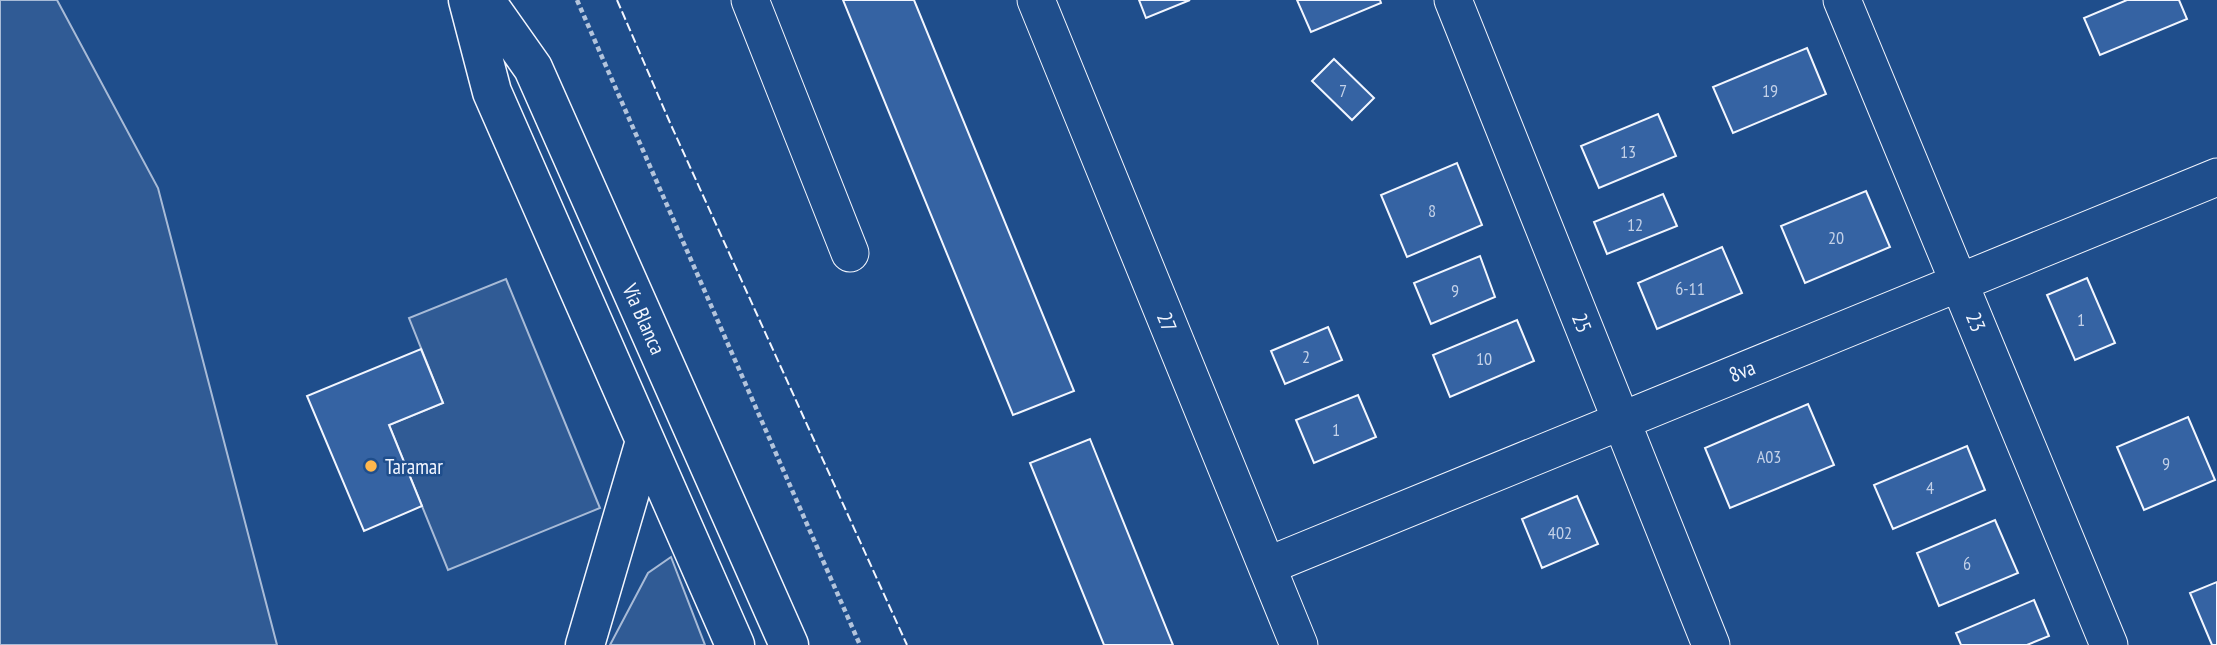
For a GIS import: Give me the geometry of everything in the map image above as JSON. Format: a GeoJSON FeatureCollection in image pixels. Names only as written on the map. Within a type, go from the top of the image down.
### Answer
{"type":"FeatureCollection","features":[{"type":"Feature","properties":{"kind":"highway"},"geometry":{"type":"LineString","coordinates":[[468,0],[492,92],[735,645]]}},
{"type":"Feature","properties":{"kind":"highway","name":"Vía Blanca"},"geometry":{"type":"LineString","coordinates":[[485,0],[533,68],[789,645]]}},
{"type":"Feature","properties":{"kind":"highway"},"geometry":{"type":"LineString","coordinates":[[623,391],[668,373]]}},
{"type":"Feature","properties":{"kind":"highway"},"geometry":{"type":"LineString","coordinates":[[585,645],[645,441]]}},
{"type":"Feature","properties":{"kind":"street"},"geometry":{"type":"LineString","coordinates":[[750,0],[850,253]]}},
{"type":"Feature","properties":{"kind":"street","name":"27"},"geometry":{"type":"LineString","coordinates":[[1036,0],[1299,645]]}},
{"type":"Feature","properties":{"kind":"street","name":"25"},"geometry":{"type":"LineString","coordinates":[[1453,0],[1711,645]]}},
{"type":"Feature","properties":{"kind":"street","name":"23"},"geometry":{"type":"LineString","coordinates":[[1842,0],[2109,645]]}},
{"type":"Feature","properties":{"kind":"street","name":"8va"},"geometry":{"type":"LineString","coordinates":[[1267,566],[2217,177]]}},
{"type":"Feature","properties":{"kind":"path"},"geometry":{"type":"LineString","coordinates":[[577,0],[860,645]]}},
{"type":"Feature","properties":{"kind":"shaded area"},"geometry":{"type":"Polygon","coordinates":[[[0,0],[57,0],[158,188],[277,645],[0,645],[0,0]]]}},
{"type":"Feature","properties":{"kind":"shaded area"},"geometry":{"type":"Polygon","coordinates":[[[506,279],[600,508],[448,570],[389,425],[443,403],[409,318],[506,279]]]}},
{"type":"Feature","properties":{"kind":"shaded area"},"geometry":{"type":"Polygon","coordinates":[[[671,557],[705,645],[610,645],[648,573],[671,557]]]}},
{"type":"Feature","properties":{"kind":"building"},"geometry":{"type":"Polygon","coordinates":[[[843,0],[914,0],[1074,391],[1013,415],[843,0]]]}},
{"type":"Feature","properties":{"kind":"building"},"geometry":{"type":"Polygon","coordinates":[[[1139,0],[1190,0],[1146,18],[1139,0]]]}},
{"type":"Feature","properties":{"kind":"building"},"geometry":{"type":"Polygon","coordinates":[[[1297,0],[1380,0],[1381,3],[1311,32],[1297,0]]]}},
{"type":"Feature","properties":{"kind":"building"},"geometry":{"type":"Polygon","coordinates":[[[2127,0],[2179,0],[2187,19],[2100,55],[2084,18],[2127,0]]]}},
{"type":"Feature","properties":{"kind":"building"},"geometry":{"type":"Polygon","coordinates":[[[1807,48],[1826,94],[1733,133],[1713,87],[1807,48]]]}},
{"type":"Feature","properties":{"kind":"building"},"geometry":{"type":"Polygon","coordinates":[[[1334,59],[1374,98],[1352,120],[1312,81],[1334,59]]]}},
{"type":"Feature","properties":{"kind":"building"},"geometry":{"type":"Polygon","coordinates":[[[1658,114],[1676,156],[1599,188],[1581,146],[1658,114]]]}},
{"type":"Feature","properties":{"kind":"building"},"geometry":{"type":"Polygon","coordinates":[[[1457,163],[1482,225],[1407,257],[1381,195],[1457,163]]]}},
{"type":"Feature","properties":{"kind":"building"},"geometry":{"type":"Polygon","coordinates":[[[1866,191],[1890,247],[1805,283],[1781,226],[1866,191]]]}},
{"type":"Feature","properties":{"kind":"building"},"geometry":{"type":"Polygon","coordinates":[[[1663,194],[1677,226],[1607,254],[1594,222],[1663,194]]]}},
{"type":"Feature","properties":{"kind":"building"},"geometry":{"type":"Polygon","coordinates":[[[1722,247],[1742,293],[1657,329],[1638,283],[1722,247]]]}},
{"type":"Feature","properties":{"kind":"building"},"geometry":{"type":"Polygon","coordinates":[[[1480,256],[1495,297],[1431,324],[1414,283],[1480,256]]]}},
{"type":"Feature","properties":{"kind":"building"},"geometry":{"type":"Polygon","coordinates":[[[2087,278],[2115,343],[2075,360],[2047,295],[2087,278]]]}},
{"type":"Feature","properties":{"kind":"building"},"geometry":{"type":"Polygon","coordinates":[[[1517,320],[1534,361],[1450,397],[1433,355],[1517,320]]]}},
{"type":"Feature","properties":{"kind":"building"},"geometry":{"type":"Polygon","coordinates":[[[1328,327],[1342,360],[1285,384],[1271,351],[1328,327]]]}},
{"type":"Feature","properties":{"kind":"building","name":"Taramar"},"geometry":{"type":"Polygon","coordinates":[[[421,349],[443,403],[389,425],[422,506],[364,531],[307,396],[421,349]]]}},
{"type":"Feature","properties":{"kind":"building"},"geometry":{"type":"Polygon","coordinates":[[[1358,395],[1376,437],[1314,463],[1296,420],[1358,395]]]}},
{"type":"Feature","properties":{"kind":"building"},"geometry":{"type":"Polygon","coordinates":[[[1808,404],[1834,465],[1730,508],[1705,448],[1808,404]]]}},
{"type":"Feature","properties":{"kind":"building"},"geometry":{"type":"Polygon","coordinates":[[[2188,417],[2215,480],[2144,510],[2117,447],[2188,417]]]}},
{"type":"Feature","properties":{"kind":"building"},"geometry":{"type":"Polygon","coordinates":[[[1090,439],[1173,645],[1104,645],[1030,463],[1090,439]]]}},
{"type":"Feature","properties":{"kind":"building"},"geometry":{"type":"Polygon","coordinates":[[[1967,446],[1985,490],[1893,529],[1874,485],[1967,446]]]}},
{"type":"Feature","properties":{"kind":"building"},"geometry":{"type":"Polygon","coordinates":[[[1577,496],[1598,544],[1542,568],[1522,519],[1577,496]]]}},
{"type":"Feature","properties":{"kind":"building"},"geometry":{"type":"Polygon","coordinates":[[[1995,520],[2018,573],[1939,606],[1917,553],[1995,520]]]}},
{"type":"Feature","properties":{"kind":"building"},"geometry":{"type":"Polygon","coordinates":[[[2217,582],[2217,645],[2212,645],[2190,593],[2217,582]]]}},
{"type":"Feature","properties":{"kind":"building"},"geometry":{"type":"Polygon","coordinates":[[[2034,600],[2049,636],[2027,645],[1961,645],[1956,633],[2034,600]]]}},
{"type":"Feature","properties":{"kind":"fence"},"geometry":{"type":"LineString","coordinates":[[617,0],[907,645]]}},
{"type":"Feature","properties":{"kind":"place","name":"Taramar"},"geometry":{"type":"Point","coordinates":[371,466]}}]}
